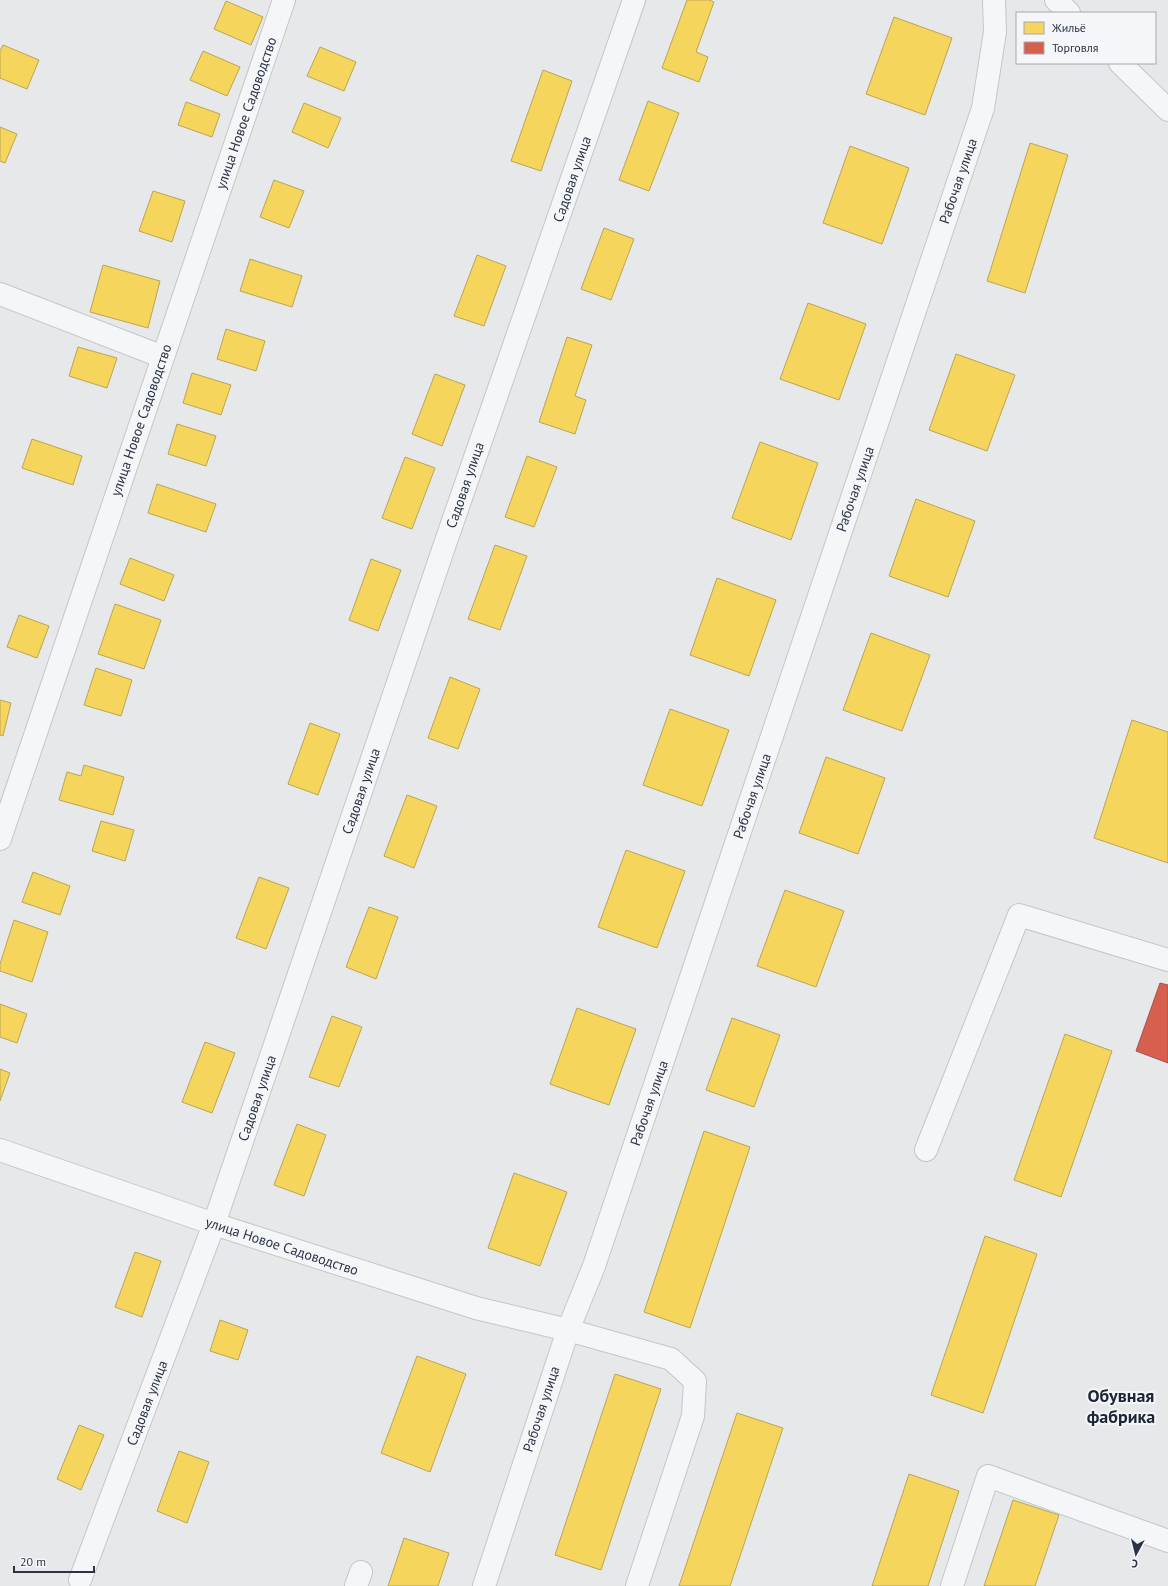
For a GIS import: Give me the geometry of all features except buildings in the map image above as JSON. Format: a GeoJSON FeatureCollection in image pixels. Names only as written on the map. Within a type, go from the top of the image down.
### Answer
{"type":"FeatureCollection","features":[{"type":"Feature","properties":{"kind":"street","name":"улица Новое Садоводство"},"geometry":{"type":"LineString","coordinates":[[0,839],[284,0]]}},
{"type":"Feature","properties":{"kind":"street","name":"Садовая улица"},"geometry":{"type":"LineString","coordinates":[[80,1580],[214,1224],[442,551],[634,0]]}},
{"type":"Feature","properties":{"kind":"street","name":"Рабочая улица"},"geometry":{"type":"LineString","coordinates":[[484,1586],[568,1330],[594,1266],[983,108],[995,32],[994,0]]}},
{"type":"Feature","properties":{"kind":"street"},"geometry":{"type":"LineString","coordinates":[[1056,0],[1069,12]]}},
{"type":"Feature","properties":{"kind":"street"},"geometry":{"type":"LineString","coordinates":[[1121,64],[1168,110]]}},
{"type":"Feature","properties":{"kind":"street"},"geometry":{"type":"LineString","coordinates":[[0,294],[163,357]]}},
{"type":"Feature","properties":{"kind":"street"},"geometry":{"type":"LineString","coordinates":[[926,1150],[1019,915],[1168,960]]}},
{"type":"Feature","properties":{"kind":"street","name":"улица Новое Садоводство"},"geometry":{"type":"LineString","coordinates":[[0,1150],[214,1224],[476,1308],[568,1330],[671,1359],[695,1381],[693,1416],[637,1586]]}},
{"type":"Feature","properties":{"kind":"street"},"geometry":{"type":"LineString","coordinates":[[952,1586],[988,1476],[1168,1541]]}},
{"type":"Feature","properties":{"kind":"district","name":"Обувная фабрика"},"geometry":{"type":"Point","coordinates":[1121,1406]}}]}
